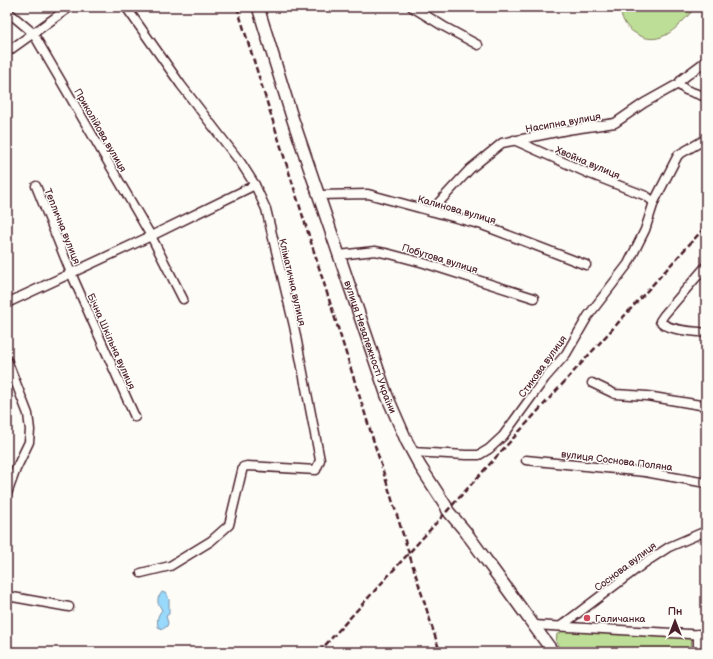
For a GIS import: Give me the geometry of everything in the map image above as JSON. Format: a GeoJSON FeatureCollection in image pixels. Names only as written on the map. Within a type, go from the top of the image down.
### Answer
{"type":"FeatureCollection","features":[{"type":"Feature","properties":{"kind":"main road","name":"вулиця Незалежності України"},"geometry":{"type":"LineString","coordinates":[[258,7],[292,118],[387,396],[412,452],[448,511],[553,652]]}},
{"type":"Feature","properties":{"kind":"street"},"geometry":{"type":"LineString","coordinates":[[7,52],[70,7]]}},
{"type":"Feature","properties":{"kind":"street","name":"Кліматична вулиця"},"geometry":{"type":"LineString","coordinates":[[126,7],[181,85],[241,163],[255,185],[266,209],[294,326],[320,460],[316,470],[243,467],[229,525],[211,542],[170,566],[141,573]]}},
{"type":"Feature","properties":{"kind":"street"},"geometry":{"type":"LineString","coordinates":[[412,7],[442,26],[478,45]]}},
{"type":"Feature","properties":{"kind":"street","name":"Приколійова вулиця"},"geometry":{"type":"LineString","coordinates":[[7,11],[33,33],[151,236],[183,299]]}},
{"type":"Feature","properties":{"kind":"street","name":"Насипна вулиця"},"geometry":{"type":"LineString","coordinates":[[431,211],[470,169],[502,143],[615,123],[644,103],[678,84],[682,79],[706,61]]}},
{"type":"Feature","properties":{"kind":"street"},"geometry":{"type":"LineString","coordinates":[[678,84],[686,90],[706,97]]}},
{"type":"Feature","properties":{"kind":"street","name":"Стикова вулиця"},"geometry":{"type":"LineString","coordinates":[[412,452],[479,455],[489,449],[503,436],[545,378],[566,354],[588,316],[628,264],[645,230],[654,202],[678,155],[706,139]]}},
{"type":"Feature","properties":{"kind":"street","name":"Хвойна вулиця"},"geometry":{"type":"LineString","coordinates":[[514,140],[590,174],[646,196],[654,202]]}},
{"type":"Feature","properties":{"kind":"street"},"geometry":{"type":"LineString","coordinates":[[7,303],[151,236],[255,185]]}},
{"type":"Feature","properties":{"kind":"street","name":"Теплична вулиця"},"geometry":{"type":"LineString","coordinates":[[36,186],[71,273]]}},
{"type":"Feature","properties":{"kind":"street","name":"Калинова вулиця"},"geometry":{"type":"LineString","coordinates":[[319,195],[368,194],[482,225],[586,265]]}},
{"type":"Feature","properties":{"kind":"street","name":"Побутова вулиця"},"geometry":{"type":"LineString","coordinates":[[339,255],[375,251],[390,254],[424,263],[534,298]]}},
{"type":"Feature","properties":{"kind":"street"},"geometry":{"type":"LineString","coordinates":[[706,266],[664,315],[660,322],[664,326],[676,329],[706,333]]}},
{"type":"Feature","properties":{"kind":"street","name":"Бічна Шкільна вулиця"},"geometry":{"type":"LineString","coordinates":[[71,273],[135,416]]}},
{"type":"Feature","properties":{"kind":"street"},"geometry":{"type":"LineString","coordinates":[[7,360],[28,414],[30,430],[29,442],[16,469],[7,494]]}},
{"type":"Feature","properties":{"kind":"street"},"geometry":{"type":"LineString","coordinates":[[592,383],[615,394],[647,396],[706,406]]}},
{"type":"Feature","properties":{"kind":"street","name":"вулиця Соснова Поляна"},"geometry":{"type":"LineString","coordinates":[[526,460],[645,472],[706,483]]}},
{"type":"Feature","properties":{"kind":"street","name":"Соснова вулиця"},"geometry":{"type":"LineString","coordinates":[[561,626],[669,546],[706,531]]}},
{"type":"Feature","properties":{"kind":"street"},"geometry":{"type":"LineString","coordinates":[[7,596],[69,607]]}},
{"type":"Feature","properties":{"kind":"street"},"geometry":{"type":"LineString","coordinates":[[534,626],[561,626],[702,635],[698,652]]}},
{"type":"Feature","properties":{"kind":"green space"},"geometry":{"type":"Polygon","coordinates":[[[620,7],[696,7],[676,28],[661,37],[653,39],[644,38],[629,28],[621,15],[620,7]]]}},
{"type":"Feature","properties":{"kind":"green space"},"geometry":{"type":"Polygon","coordinates":[[[556,626],[692,634],[691,652],[562,652],[556,642],[557,634],[561,633],[556,626]]]}},
{"type":"Feature","properties":{"kind":"water"},"geometry":{"type":"Polygon","coordinates":[[[162,592],[167,594],[169,600],[169,614],[166,616],[168,623],[163,629],[158,627],[158,616],[162,610],[158,603],[158,598],[162,592]]]}},
{"type":"Feature","properties":{"kind":"railway"},"geometry":{"type":"LineString","coordinates":[[237,7],[440,652]]}},
{"type":"Feature","properties":{"kind":"railway"},"geometry":{"type":"LineString","coordinates":[[319,652],[706,226]]}},
{"type":"Feature","properties":{"kind":"place","name":"Галичанка"},"geometry":{"type":"Point","coordinates":[587,618]}}]}
